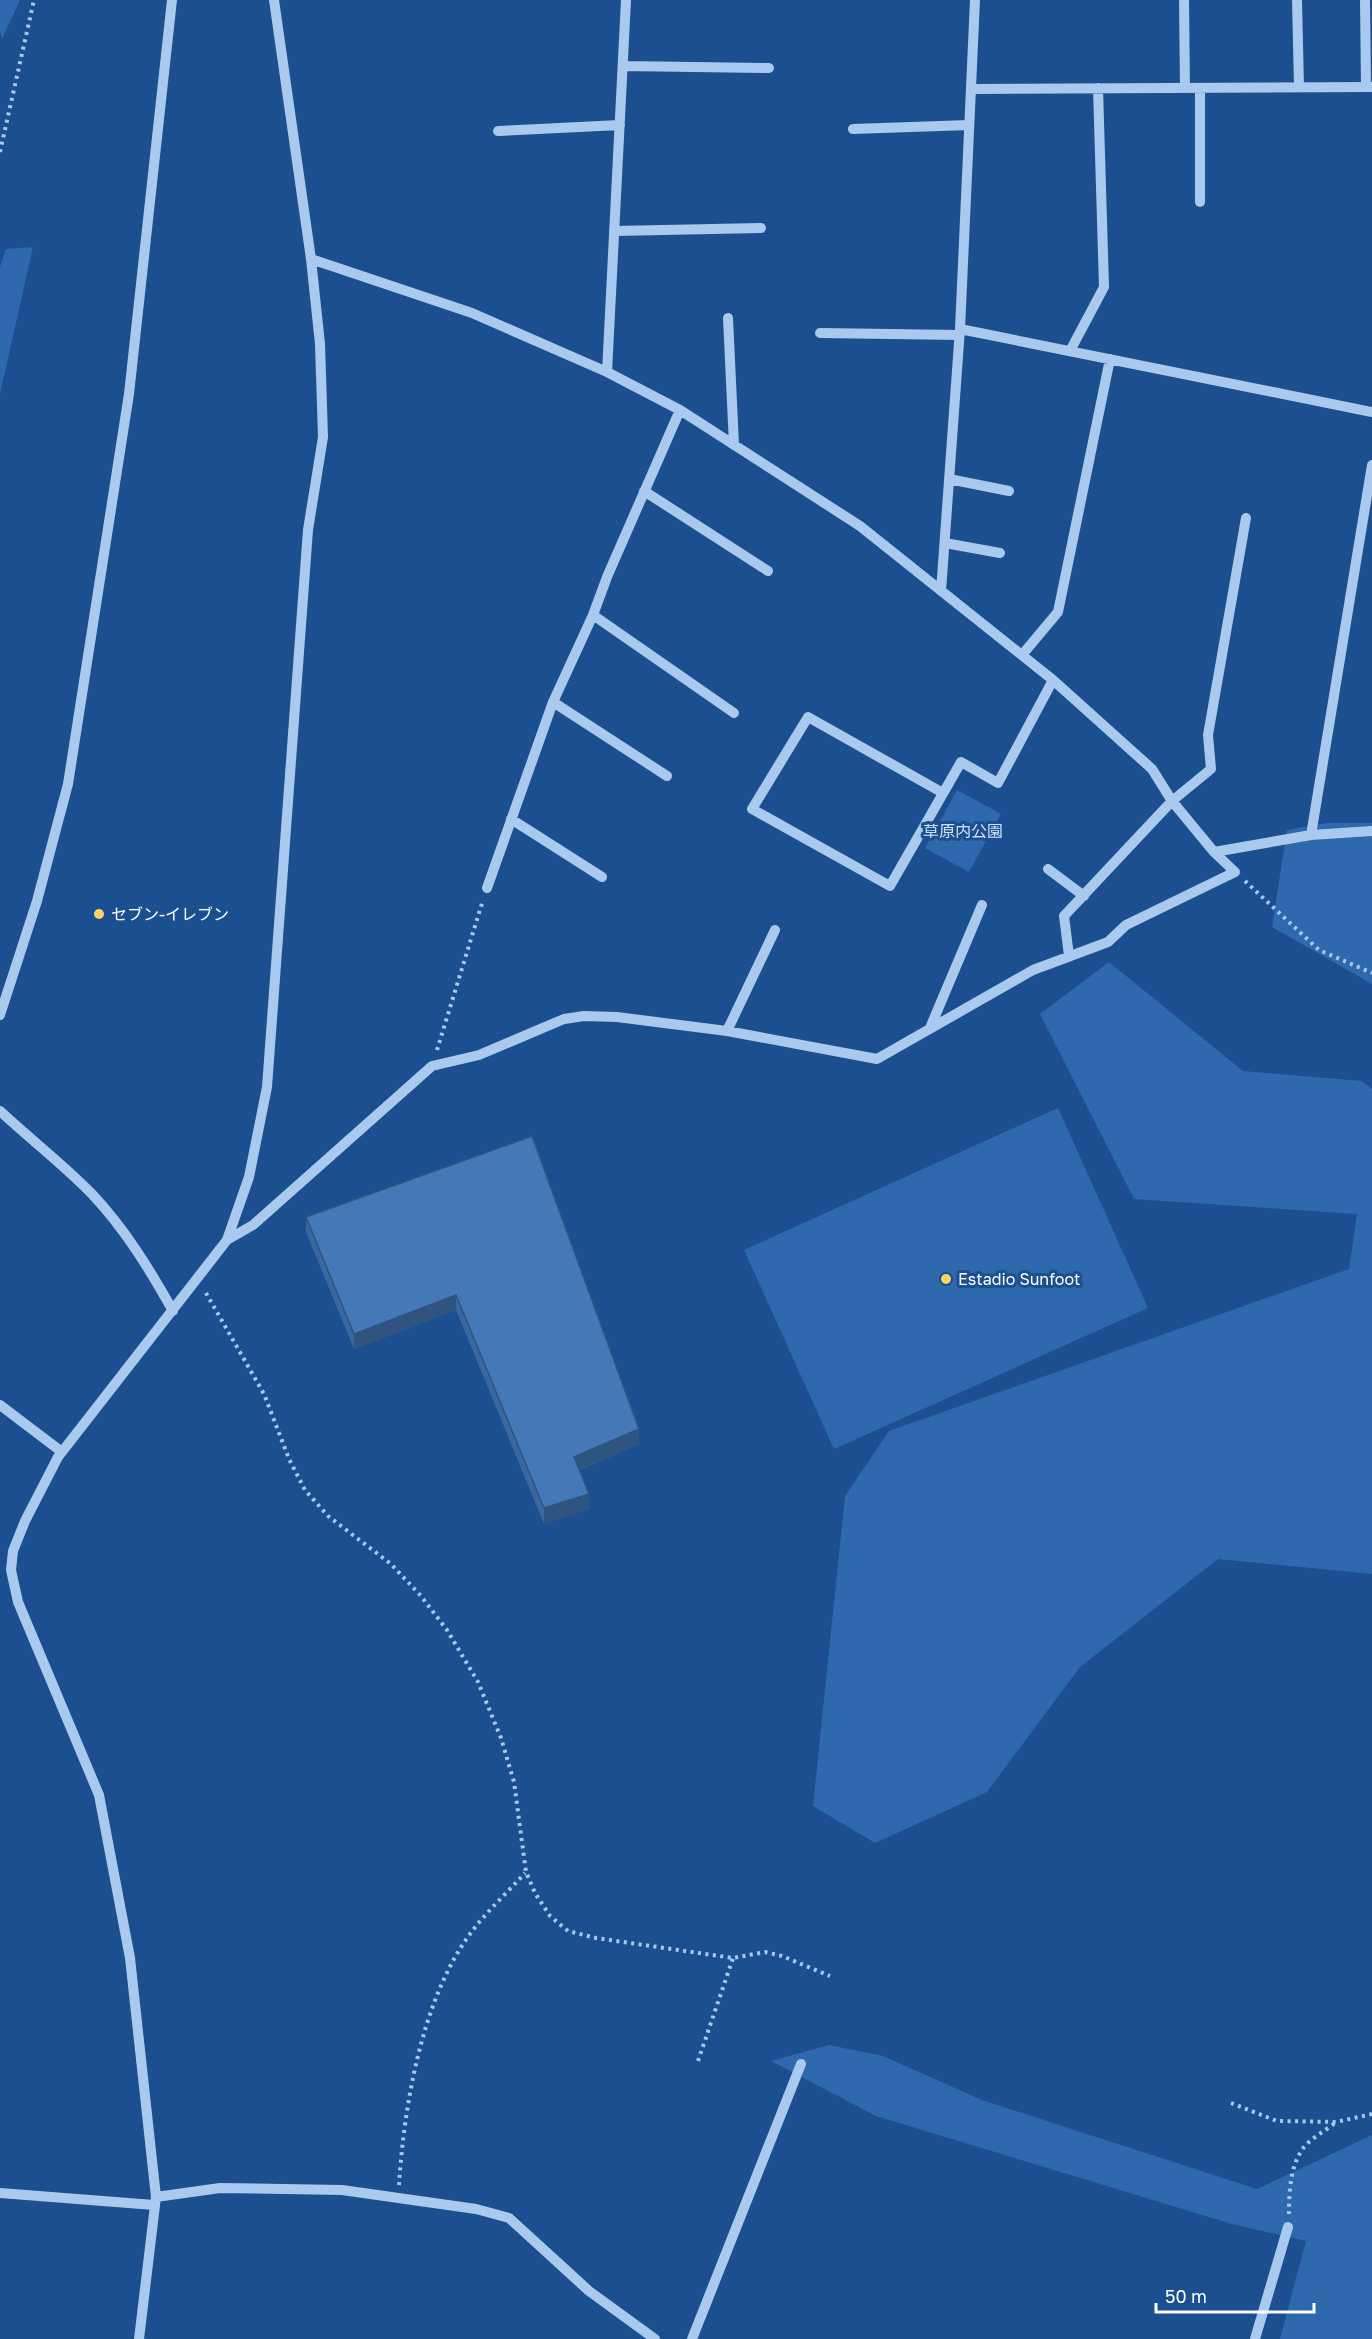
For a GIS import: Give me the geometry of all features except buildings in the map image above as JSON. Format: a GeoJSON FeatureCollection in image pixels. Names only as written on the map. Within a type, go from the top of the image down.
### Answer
{"type":"FeatureCollection","features":[{"type":"Feature","properties":{"kind":"street"},"geometry":{"type":"LineString","coordinates":[[0,1016],[37,901],[68,784],[129,394],[172,0]]}},
{"type":"Feature","properties":{"kind":"street"},"geometry":{"type":"LineString","coordinates":[[139,2339],[155,2201],[130,1958],[99,1795],[18,1602],[11,1570],[13,1551],[25,1521],[62,1452],[227,1240],[249,1178],[267,1087],[308,530],[322,437],[320,344],[311,259],[274,0]]}},
{"type":"Feature","properties":{"kind":"street"},"geometry":{"type":"LineString","coordinates":[[607,372],[626,0]]}},
{"type":"Feature","properties":{"kind":"street"},"geometry":{"type":"LineString","coordinates":[[941,591],[959,332],[975,0]]}},
{"type":"Feature","properties":{"kind":"street"},"geometry":{"type":"LineString","coordinates":[[1184,0],[1185,88]]}},
{"type":"Feature","properties":{"kind":"street"},"geometry":{"type":"LineString","coordinates":[[1297,0],[1299,87]]}},
{"type":"Feature","properties":{"kind":"street"},"geometry":{"type":"LineString","coordinates":[[971,89],[1369,87],[1365,0]]}},
{"type":"Feature","properties":{"kind":"street"},"geometry":{"type":"LineString","coordinates":[[622,66],[769,68]]}},
{"type":"Feature","properties":{"kind":"street"},"geometry":{"type":"LineString","coordinates":[[1070,351],[1104,287],[1098,88]]}},
{"type":"Feature","properties":{"kind":"street"},"geometry":{"type":"LineString","coordinates":[[1200,88],[1200,202]]}},
{"type":"Feature","properties":{"kind":"street"},"geometry":{"type":"LineString","coordinates":[[498,131],[620,124]]}},
{"type":"Feature","properties":{"kind":"street"},"geometry":{"type":"LineString","coordinates":[[853,129],[969,125]]}},
{"type":"Feature","properties":{"kind":"street"},"geometry":{"type":"LineString","coordinates":[[614,231],[761,228]]}},
{"type":"Feature","properties":{"kind":"street"},"geometry":{"type":"LineString","coordinates":[[227,1240],[253,1225],[432,1066],[479,1055],[564,1019],[584,1016],[617,1017],[728,1031],[877,1059],[1033,970],[1108,942],[1126,925],[1235,872],[1214,852],[1172,801],[1152,769],[1053,680],[860,526],[680,410],[607,372],[472,313],[311,259]]}},
{"type":"Feature","properties":{"kind":"street"},"geometry":{"type":"LineString","coordinates":[[728,318],[734,445]]}},
{"type":"Feature","properties":{"kind":"street"},"geometry":{"type":"LineString","coordinates":[[820,333],[959,332],[1070,351],[1372,412]]}},
{"type":"Feature","properties":{"kind":"street"},"geometry":{"type":"LineString","coordinates":[[1022,655],[1058,612],[1110,359]]}},
{"type":"Feature","properties":{"kind":"street"},"geometry":{"type":"LineString","coordinates":[[487,888],[553,702],[593,615],[607,577],[680,410]]}},
{"type":"Feature","properties":{"kind":"street"},"geometry":{"type":"LineString","coordinates":[[1311,835],[1372,465]]}},
{"type":"Feature","properties":{"kind":"street"},"geometry":{"type":"LineString","coordinates":[[949,479],[1009,491]]}},
{"type":"Feature","properties":{"kind":"street"},"geometry":{"type":"LineString","coordinates":[[644,492],[768,571]]}},
{"type":"Feature","properties":{"kind":"street"},"geometry":{"type":"LineString","coordinates":[[1069,956],[1064,916],[1172,801],[1210,769],[1208,735],[1246,518]]}},
{"type":"Feature","properties":{"kind":"street"},"geometry":{"type":"LineString","coordinates":[[945,543],[1000,553]]}},
{"type":"Feature","properties":{"kind":"street"},"geometry":{"type":"LineString","coordinates":[[593,615],[734,712]]}},
{"type":"Feature","properties":{"kind":"street"},"geometry":{"type":"LineString","coordinates":[[943,792],[808,717],[752,809],[890,886],[961,762],[998,783],[1053,680]]}},
{"type":"Feature","properties":{"kind":"street"},"geometry":{"type":"LineString","coordinates":[[553,702],[667,776]]}},
{"type":"Feature","properties":{"kind":"street"},"geometry":{"type":"LineString","coordinates":[[511,819],[602,877]]}},
{"type":"Feature","properties":{"kind":"street"},"geometry":{"type":"LineString","coordinates":[[1214,852],[1311,835],[1372,831]]}},
{"type":"Feature","properties":{"kind":"street"},"geometry":{"type":"LineString","coordinates":[[1048,869],[1084,897]]}},
{"type":"Feature","properties":{"kind":"street"},"geometry":{"type":"LineString","coordinates":[[930,1028],[982,905]]}},
{"type":"Feature","properties":{"kind":"street"},"geometry":{"type":"LineString","coordinates":[[728,1031],[775,930]]}},
{"type":"Feature","properties":{"kind":"street"},"geometry":{"type":"LineString","coordinates":[[0,1111],[92,1194],[119,1226],[145,1263],[173,1311]]}},
{"type":"Feature","properties":{"kind":"street"},"geometry":{"type":"LineString","coordinates":[[0,1405],[62,1452]]}},
{"type":"Feature","properties":{"kind":"street"},"geometry":{"type":"LineString","coordinates":[[693,2339],[801,2064]]}},
{"type":"Feature","properties":{"kind":"street"},"geometry":{"type":"LineString","coordinates":[[0,2193],[155,2201],[220,2188],[342,2190],[476,2209],[509,2218],[590,2291],[655,2339]]}},
{"type":"Feature","properties":{"kind":"street"},"geometry":{"type":"LineString","coordinates":[[1255,2339],[1288,2227]]}},
{"type":"Feature","properties":{"kind":"path"},"geometry":{"type":"LineString","coordinates":[[0,152],[34,0]]}},
{"type":"Feature","properties":{"kind":"path"},"geometry":{"type":"LineString","coordinates":[[1235,872],[1319,950],[1372,973]]}},
{"type":"Feature","properties":{"kind":"path"},"geometry":{"type":"LineString","coordinates":[[432,1066],[487,888]]}},
{"type":"Feature","properties":{"kind":"path"},"geometry":{"type":"LineString","coordinates":[[198,1279],[264,1394],[289,1459],[305,1490],[328,1516],[391,1564],[421,1596],[447,1630],[478,1682],[501,1738],[514,1782],[526,1872],[535,1893],[550,1916],[568,1931],[596,1938],[733,1958],[765,1952],[782,1956],[830,1976]]}},
{"type":"Feature","properties":{"kind":"path"},"geometry":{"type":"LineString","coordinates":[[399,2198],[401,2151],[408,2103],[433,2007],[470,1934],[526,1872]]}},
{"type":"Feature","properties":{"kind":"path"},"geometry":{"type":"LineString","coordinates":[[698,2061],[733,1958]]}},
{"type":"Feature","properties":{"kind":"path"},"geometry":{"type":"LineString","coordinates":[[1231,2103],[1277,2121],[1336,2122],[1372,2114]]}},
{"type":"Feature","properties":{"kind":"path"},"geometry":{"type":"LineString","coordinates":[[1288,2227],[1289,2191],[1293,2172],[1302,2150],[1336,2122]]}},
{"type":"Feature","properties":{"kind":"green space"},"geometry":{"type":"Polygon","coordinates":[[[0,0],[20,0],[2,39],[0,31],[0,0]]]}},
{"type":"Feature","properties":{"kind":"green space"},"geometry":{"type":"Polygon","coordinates":[[[33,247],[0,394],[0,267],[6,249],[33,247]]]}},
{"type":"Feature","properties":{"kind":"green space","name":"草原内公園"},"geometry":{"type":"Polygon","coordinates":[[[957,790],[1001,814],[969,872],[925,848],[957,790]]]}},
{"type":"Feature","properties":{"kind":"green space"},"geometry":{"type":"Polygon","coordinates":[[[1327,823],[1372,823],[1372,984],[1272,927],[1287,830],[1327,823]]]}},
{"type":"Feature","properties":{"kind":"green space"},"geometry":{"type":"Polygon","coordinates":[[[1109,962],[1243,1071],[1362,1081],[1372,1089],[1372,1574],[1218,1559],[1080,1667],[987,1792],[875,1843],[813,1806],[845,1496],[889,1431],[1349,1269],[1357,1214],[1134,1199],[1040,1014],[1109,962]]]}},
{"type":"Feature","properties":{"kind":"green space","name":"Estadio Sunfoot"},"geometry":{"type":"Polygon","coordinates":[[[1058,1108],[1148,1308],[834,1449],[744,1250],[1058,1108]]]}},
{"type":"Feature","properties":{"kind":"green space"},"geometry":{"type":"Polygon","coordinates":[[[829,2045],[883,2056],[982,2100],[1257,2189],[1372,2135],[1372,2339],[1280,2339],[1306,2241],[1232,2224],[876,2116],[771,2061],[829,2045]]]}},
{"type":"Feature","properties":{"kind":"place","name":"セブン-イレブン"},"geometry":{"type":"Point","coordinates":[99,914]}},
{"type":"Feature","properties":{"kind":"place","name":"Estadio Sunfoot"},"geometry":{"type":"Point","coordinates":[946,1279]}}]}
